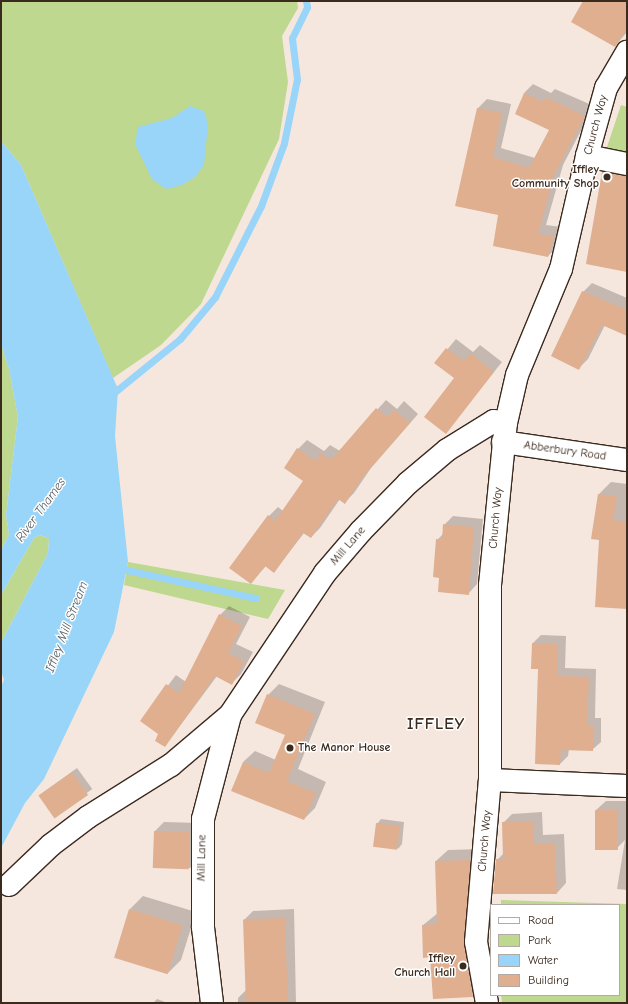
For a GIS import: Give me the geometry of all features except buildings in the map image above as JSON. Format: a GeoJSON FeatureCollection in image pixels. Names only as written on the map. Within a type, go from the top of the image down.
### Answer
{"type":"FeatureCollection","features":[{"type":"Feature","properties":{"kind":"street","name":"Church Way"},"geometry":{"type":"LineString","coordinates":[[487,1003],[476,942],[490,780],[490,585],[504,433],[517,375],[561,269],[587,156],[606,88],[627,52]]}},
{"type":"Feature","properties":{"kind":"street"},"geometry":{"type":"LineString","coordinates":[[587,156],[627,164]]}},
{"type":"Feature","properties":{"kind":"street","name":"Mill Lane"},"geometry":{"type":"LineString","coordinates":[[9,885],[51,845],[88,817],[171,765],[230,715],[325,573],[361,531],[408,483],[447,450],[494,421],[504,433]]}},
{"type":"Feature","properties":{"kind":"street","name":"Abberbury Road"},"geometry":{"type":"LineString","coordinates":[[504,433],[627,460]]}},
{"type":"Feature","properties":{"kind":"street","name":"Mill Lane"},"geometry":{"type":"LineString","coordinates":[[212,1003],[203,927],[203,819],[230,715]]}},
{"type":"Feature","properties":{"kind":"street"},"geometry":{"type":"LineString","coordinates":[[490,780],[627,786]]}},
{"type":"Feature","properties":{"kind":"green space"},"geometry":{"type":"Polygon","coordinates":[[[1,1],[297,1],[298,8],[282,36],[288,82],[279,139],[201,304],[161,345],[113,378],[21,165],[1,141],[1,1]]]}},
{"type":"Feature","properties":{"kind":"green space"},"geometry":{"type":"Polygon","coordinates":[[[621,105],[627,107],[627,155],[606,150],[621,105]]]}},
{"type":"Feature","properties":{"kind":"green space"},"geometry":{"type":"Polygon","coordinates":[[[1,344],[9,369],[18,417],[6,515],[9,534],[1,550],[1,344]]]}},
{"type":"Feature","properties":{"kind":"green space"},"geometry":{"type":"Polygon","coordinates":[[[39,535],[49,538],[48,553],[1,643],[1,595],[34,538],[39,535]]]}},
{"type":"Feature","properties":{"kind":"green space"},"geometry":{"type":"Polygon","coordinates":[[[128,562],[285,590],[268,619],[124,585],[128,562]]]}},
{"type":"Feature","properties":{"kind":"green space"},"geometry":{"type":"Polygon","coordinates":[[[501,900],[627,904],[627,1003],[502,1003],[501,996],[620,996],[620,904],[501,904],[501,900]]]}},
{"type":"Feature","properties":{"kind":"water"},"geometry":{"type":"Polygon","coordinates":[[[190,106],[204,111],[208,124],[204,165],[195,177],[182,185],[166,189],[152,179],[135,144],[138,127],[172,118],[190,106]]]}},
{"type":"Feature","properties":{"kind":"water"},"geometry":{"type":"Polygon","coordinates":[[[1,141],[21,165],[118,389],[115,436],[128,562],[114,632],[44,779],[25,803],[1,848],[1,687],[4,680],[1,671],[1,643],[48,553],[49,538],[39,535],[34,538],[1,595],[1,550],[9,534],[6,515],[18,417],[9,369],[1,344],[1,141]]]}},
{"type":"Feature","properties":{"kind":"waterway"},"geometry":{"type":"LineString","coordinates":[[111,395],[180,339],[215,297],[261,206],[284,143],[297,79],[292,38],[307,7],[306,1]]}},
{"type":"Feature","properties":{"kind":"waterway"},"geometry":{"type":"LineString","coordinates":[[118,568],[256,598]]}},
{"type":"Feature","properties":{"kind":"place","name":"Iffley Community Shop"},"geometry":{"type":"Point","coordinates":[607,177]}},
{"type":"Feature","properties":{"kind":"place","name":"The Manor House"},"geometry":{"type":"Point","coordinates":[290,748]}},
{"type":"Feature","properties":{"kind":"place","name":"Iffley Church Hall"},"geometry":{"type":"Point","coordinates":[463,966]}},
{"type":"Feature","properties":{"kind":"district","name":"IFFLEY"},"geometry":{"type":"Point","coordinates":[436,724]}},
{"type":"Feature","properties":{"kind":"water label","name":"River Thames"},"geometry":{"type":"Point","coordinates":[41,510]}},
{"type":"Feature","properties":{"kind":"water label","name":"Iffley Mill Stream"},"geometry":{"type":"Point","coordinates":[67,627]}}]}
